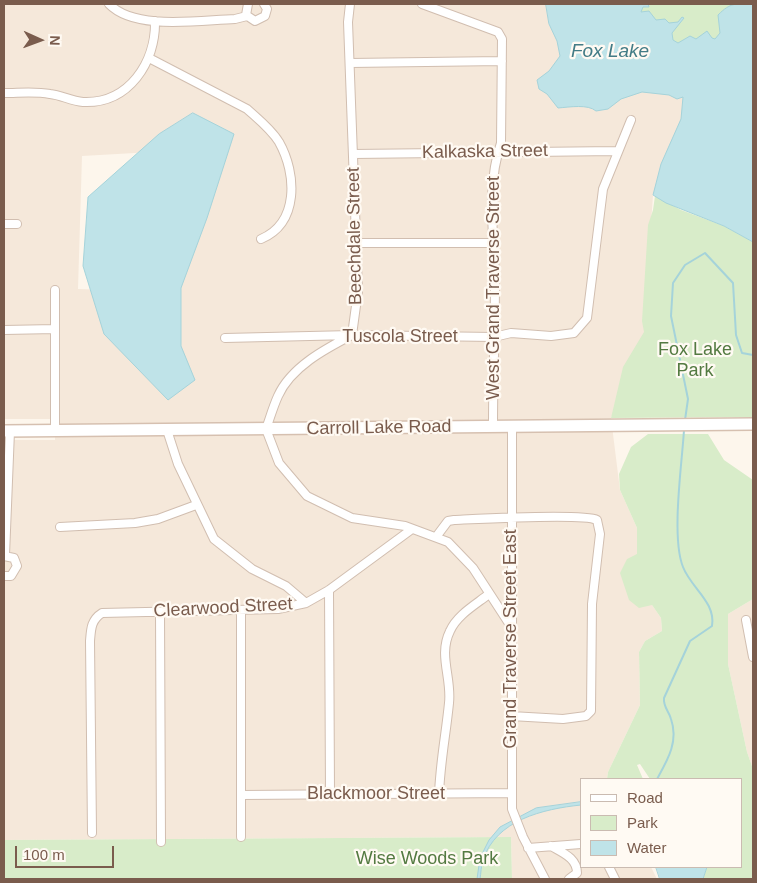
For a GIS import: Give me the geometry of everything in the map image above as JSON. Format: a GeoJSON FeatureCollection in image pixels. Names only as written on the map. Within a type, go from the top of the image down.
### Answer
{"type":"FeatureCollection","features":[{"type":"Feature","properties":{"kind":"street"},"geometry":{"type":"LineString","coordinates":[[109,4],[122,14],[155,21],[235,19],[247,16]]}},
{"type":"Feature","properties":{"kind":"street"},"geometry":{"type":"LineString","coordinates":[[248,4],[245,12],[247,16],[255,21],[262,19],[266,13],[264,4]]}},
{"type":"Feature","properties":{"kind":"street","name":"Beechdale Street"},"geometry":{"type":"LineString","coordinates":[[350,4],[350,63],[358,291],[352,335]]}},
{"type":"Feature","properties":{"kind":"street","name":"West Grand Traverse Street"},"geometry":{"type":"LineString","coordinates":[[422,4],[498,32],[502,39],[501,143],[498,151],[493,191],[493,427]]}},
{"type":"Feature","properties":{"kind":"street"},"geometry":{"type":"LineString","coordinates":[[4,93],[40,92],[80,101],[93,101],[119,92],[130,85],[150,58],[155,37],[155,21]]}},
{"type":"Feature","properties":{"kind":"street"},"geometry":{"type":"LineString","coordinates":[[150,58],[247,109],[279,142],[289,173],[290,204],[282,225],[272,234],[261,239]]}},
{"type":"Feature","properties":{"kind":"street"},"geometry":{"type":"LineString","coordinates":[[350,63],[502,61]]}},
{"type":"Feature","properties":{"kind":"street"},"geometry":{"type":"LineString","coordinates":[[617,152],[631,120]]}},
{"type":"Feature","properties":{"kind":"street","name":"Kalkaska Street"},"geometry":{"type":"LineString","coordinates":[[353,154],[498,151],[617,152]]}},
{"type":"Feature","properties":{"kind":"street","name":"Tuscola Street"},"geometry":{"type":"LineString","coordinates":[[225,338],[352,335],[494,337],[510,333],[551,336],[574,333],[586,318],[603,189],[617,152]]}},
{"type":"Feature","properties":{"kind":"street"},"geometry":{"type":"LineString","coordinates":[[4,224],[17,224]]}},
{"type":"Feature","properties":{"kind":"street"},"geometry":{"type":"LineString","coordinates":[[356,244],[494,243]]}},
{"type":"Feature","properties":{"kind":"street"},"geometry":{"type":"LineString","coordinates":[[55,290],[55,430]]}},
{"type":"Feature","properties":{"kind":"street"},"geometry":{"type":"LineString","coordinates":[[4,330],[55,329]]}},
{"type":"Feature","properties":{"kind":"street"},"geometry":{"type":"LineString","coordinates":[[352,335],[334,344],[300,368],[290,378],[278,396],[266,429],[279,463],[307,496],[352,518],[412,529],[448,542],[473,568],[488,594],[512,628]]}},
{"type":"Feature","properties":{"kind":"street","name":"Carroll Lake Road"},"geometry":{"type":"LineString","coordinates":[[7,431],[753,424]]}},
{"type":"Feature","properties":{"kind":"street","name":"Grand Traverse Street East"},"geometry":{"type":"LineString","coordinates":[[512,427],[512,793],[514,816],[528,848],[545,879]]}},
{"type":"Feature","properties":{"kind":"street"},"geometry":{"type":"LineString","coordinates":[[167,430],[178,464],[196,505],[214,539],[252,569],[286,586],[306,603]]}},
{"type":"Feature","properties":{"kind":"street"},"geometry":{"type":"LineString","coordinates":[[4,576],[11,576],[17,567],[14,558],[5,555],[7,431]]}},
{"type":"Feature","properties":{"kind":"street"},"geometry":{"type":"LineString","coordinates":[[60,527],[135,523],[158,518],[196,505]]}},
{"type":"Feature","properties":{"kind":"street"},"geometry":{"type":"LineString","coordinates":[[436,537],[448,521],[454,520],[592,518],[597,520],[600,534],[592,604],[592,707],[586,716],[576,718],[511,716]]}},
{"type":"Feature","properties":{"kind":"street","name":"Clearwood Street"},"geometry":{"type":"LineString","coordinates":[[92,832],[90,640],[92,621],[102,613],[241,611],[278,609],[306,603],[330,590],[412,529]]}},
{"type":"Feature","properties":{"kind":"street"},"geometry":{"type":"LineString","coordinates":[[330,590],[330,793]]}},
{"type":"Feature","properties":{"kind":"street"},"geometry":{"type":"LineString","coordinates":[[439,795],[441,754],[450,702],[444,652],[446,640],[457,620],[488,594]]}},
{"type":"Feature","properties":{"kind":"street"},"geometry":{"type":"LineString","coordinates":[[241,611],[241,837]]}},
{"type":"Feature","properties":{"kind":"street"},"geometry":{"type":"LineString","coordinates":[[160,612],[161,842]]}},
{"type":"Feature","properties":{"kind":"street"},"geometry":{"type":"LineString","coordinates":[[746,620],[753,656]]}},
{"type":"Feature","properties":{"kind":"street","name":"Blackmoor Street"},"geometry":{"type":"LineString","coordinates":[[241,795],[512,793]]}},
{"type":"Feature","properties":{"kind":"street"},"geometry":{"type":"LineString","coordinates":[[528,848],[580,844]]}},
{"type":"Feature","properties":{"kind":"street"},"geometry":{"type":"LineString","coordinates":[[551,846],[573,859],[577,866],[577,873],[569,879]]}},
{"type":"Feature","properties":{"kind":"shaded area"},"geometry":{"type":"Polygon","coordinates":[[[4,4],[564,4],[753,107],[653,195],[647,283],[649,325],[611,418],[620,490],[637,528],[637,554],[652,605],[661,618],[662,631],[645,641],[639,652],[640,705],[608,772],[607,778],[580,778],[580,868],[652,868],[657,879],[512,879],[511,837],[4,840],[4,440],[55,440],[55,419],[4,419],[4,4]],[[170,151],[82,156],[78,289],[140,291],[170,151]]]}},
{"type":"Feature","properties":{"kind":"shaded area"},"geometry":{"type":"Polygon","coordinates":[[[753,599],[753,769],[747,752],[728,664],[728,614],[753,599]]]}},
{"type":"Feature","properties":{"kind":"green space"},"geometry":{"type":"Polygon","coordinates":[[[587,4],[753,4],[742,36],[679,63],[587,4]]]}},
{"type":"Feature","properties":{"kind":"green space","name":"Fox Lake Park"},"geometry":{"type":"Polygon","coordinates":[[[655,196],[681,210],[724,226],[753,242],[753,417],[611,418],[623,367],[644,332],[642,321],[648,225],[655,196]]]}},
{"type":"Feature","properties":{"kind":"green space"},"geometry":{"type":"Polygon","coordinates":[[[648,434],[708,434],[724,460],[753,480],[753,599],[728,614],[728,664],[747,752],[753,769],[753,879],[703,879],[707,868],[742,868],[742,778],[649,778],[640,764],[637,765],[643,778],[607,778],[608,772],[640,705],[639,652],[645,641],[662,631],[661,618],[652,605],[639,608],[629,600],[620,573],[627,559],[637,554],[637,528],[620,490],[619,474],[631,447],[648,434]]]}},
{"type":"Feature","properties":{"kind":"green space","name":"Wise Woods Park"},"geometry":{"type":"Polygon","coordinates":[[[511,837],[512,879],[4,879],[4,840],[511,837]]]}},
{"type":"Feature","properties":{"kind":"water","name":"Fox Lake"},"geometry":{"type":"Polygon","coordinates":[[[546,4],[648,4],[649,7],[643,7],[641,12],[649,11],[656,20],[665,19],[669,23],[678,22],[682,17],[684,18],[672,33],[673,40],[678,43],[690,36],[696,39],[707,31],[715,39],[720,33],[718,15],[722,11],[734,5],[753,4],[753,242],[724,226],[666,203],[653,195],[661,164],[681,119],[683,97],[677,99],[669,95],[642,92],[621,99],[608,109],[596,111],[588,107],[558,108],[547,94],[539,89],[537,80],[549,71],[560,56],[557,41],[549,24],[546,4]]]}},
{"type":"Feature","properties":{"kind":"water"},"geometry":{"type":"Polygon","coordinates":[[[193,113],[234,134],[207,218],[181,288],[181,346],[195,380],[168,400],[104,334],[83,266],[88,197],[159,134],[193,113]]]}},
{"type":"Feature","properties":{"kind":"water"},"geometry":{"type":"Polygon","coordinates":[[[580,802],[580,805],[537,814],[510,826],[498,835],[489,846],[482,862],[480,879],[477,879],[480,858],[489,840],[500,827],[536,808],[580,802]]]}},
{"type":"Feature","properties":{"kind":"water"},"geometry":{"type":"Polygon","coordinates":[[[656,868],[707,868],[703,879],[660,879],[656,868]]]}},
{"type":"Feature","properties":{"kind":"waterway"},"geometry":{"type":"LineString","coordinates":[[685,420],[688,399],[671,316],[673,283],[685,265],[705,253],[733,283],[736,335],[742,353],[753,355]]}},
{"type":"Feature","properties":{"kind":"waterway"},"geometry":{"type":"LineString","coordinates":[[658,778],[671,751],[674,736],[671,719],[664,704],[664,698],[690,641],[712,626],[712,617],[707,602],[687,575],[680,554],[678,519],[684,430]]}}]}
